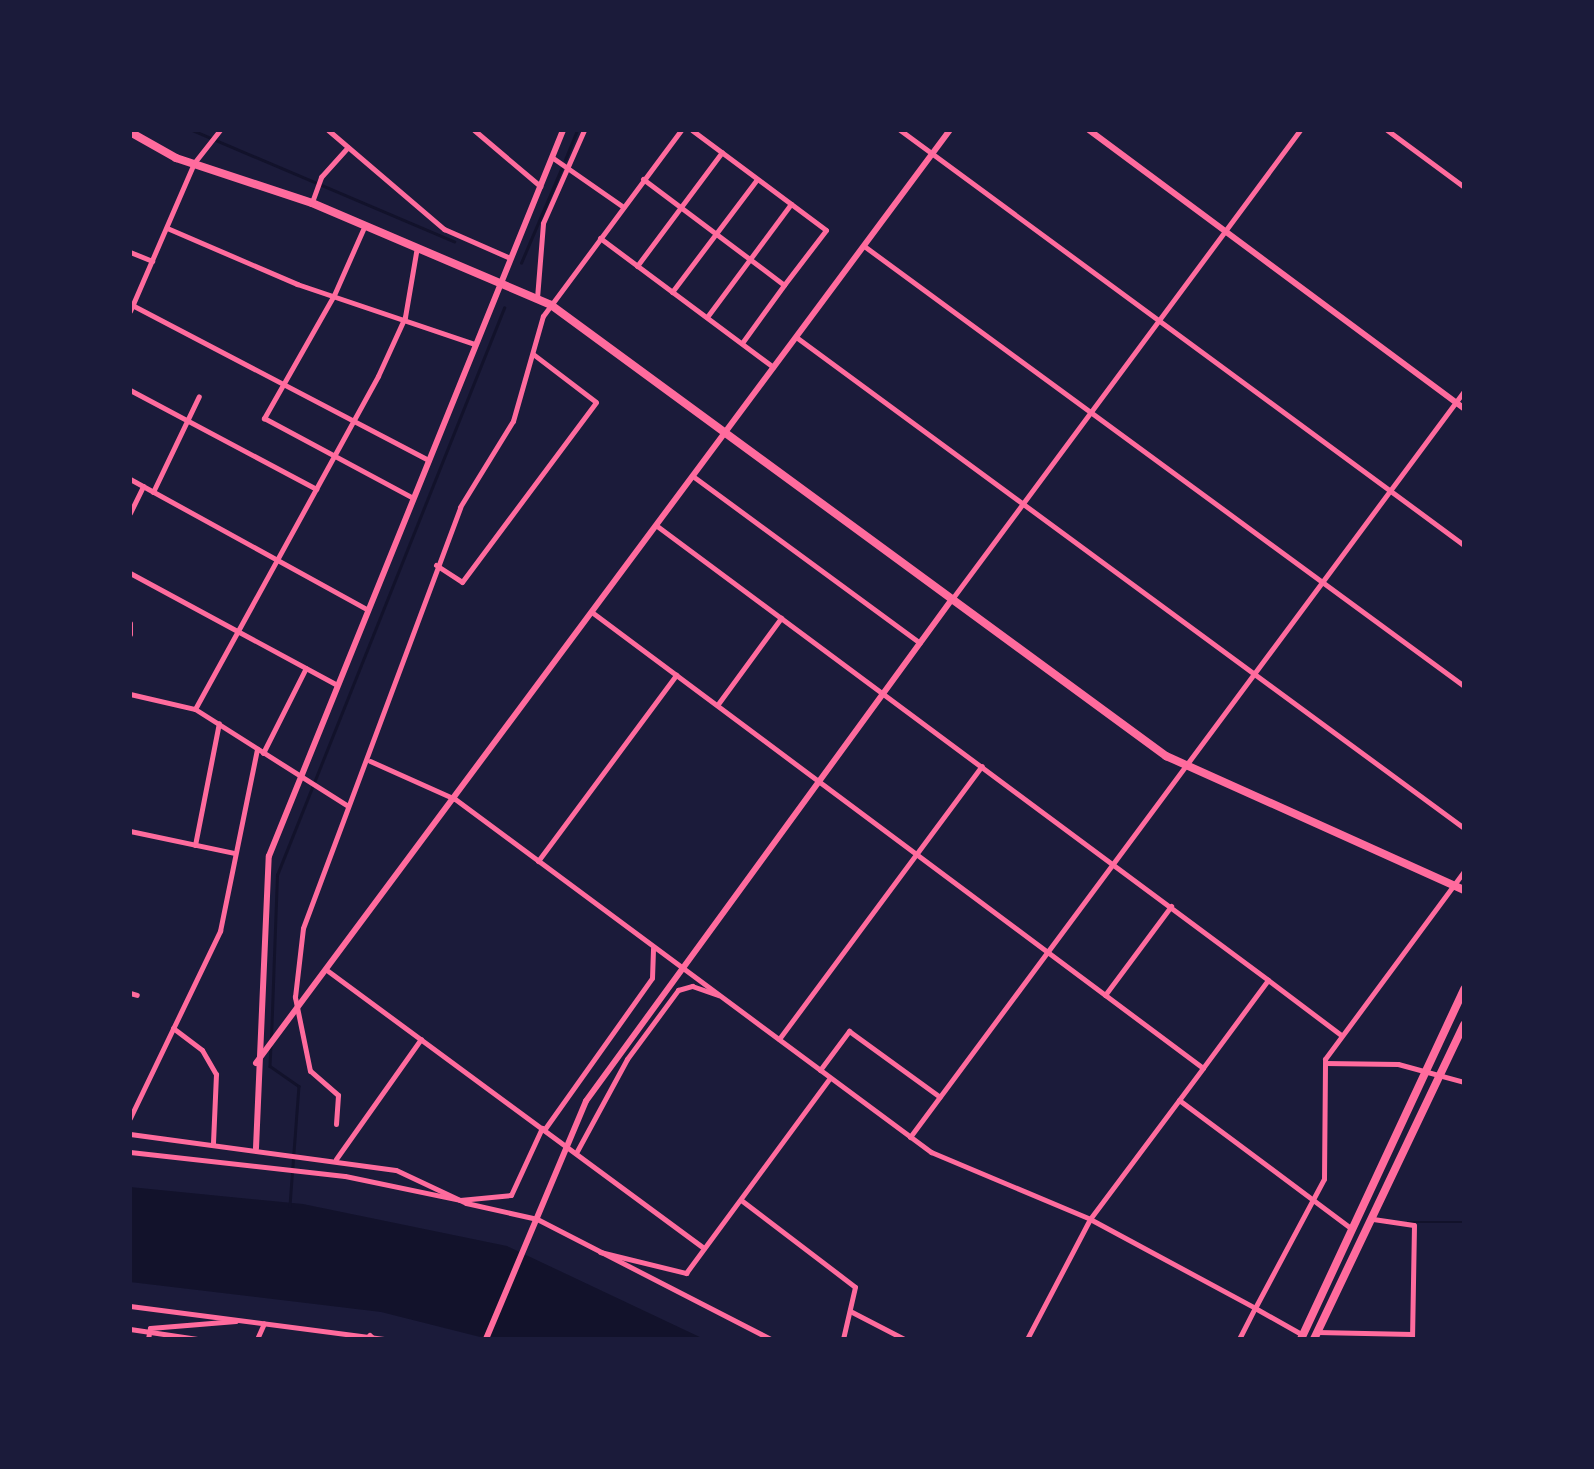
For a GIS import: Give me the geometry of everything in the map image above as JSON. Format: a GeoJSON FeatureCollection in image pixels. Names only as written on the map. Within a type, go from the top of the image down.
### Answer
{"type":"FeatureCollection","features":[{"type":"Feature","properties":{"kind":"main road"},"geometry":{"type":"LineString","coordinates":[[130,132],[194,163],[312,203],[551,304],[1185,766],[1464,890]]}},
{"type":"Feature","properties":{"kind":"main road"},"geometry":{"type":"LineString","coordinates":[[1302,1337],[1464,989]]}},
{"type":"Feature","properties":{"kind":"main road"},"geometry":{"type":"LineString","coordinates":[[1316,1336],[1464,1025]]}},
{"type":"Feature","properties":{"kind":"street"},"geometry":{"type":"LineString","coordinates":[[328,130],[444,230],[510,258]]}},
{"type":"Feature","properties":{"kind":"street"},"geometry":{"type":"LineString","coordinates":[[474,130],[540,186]]}},
{"type":"Feature","properties":{"kind":"street"},"geometry":{"type":"LineString","coordinates":[[256,1148],[263,878],[366,609],[563,130]]}},
{"type":"Feature","properties":{"kind":"street"},"geometry":{"type":"LineString","coordinates":[[537,298],[543,223],[584,130]]}},
{"type":"Feature","properties":{"kind":"street"},"geometry":{"type":"LineString","coordinates":[[336,1124],[338,1095],[310,1071],[298,1011],[303,928],[348,806],[370,761],[436,565],[482,464],[513,421],[551,304],[680,130]]}},
{"type":"Feature","properties":{"kind":"street"},"geometry":{"type":"LineString","coordinates":[[692,130],[826,230],[742,343]]}},
{"type":"Feature","properties":{"kind":"street"},"geometry":{"type":"LineString","coordinates":[[900,130],[1464,546]]}},
{"type":"Feature","properties":{"kind":"street"},"geometry":{"type":"LineString","coordinates":[[256,1062],[298,1011],[950,130]]}},
{"type":"Feature","properties":{"kind":"street"},"geometry":{"type":"LineString","coordinates":[[1089,130],[1464,409]]}},
{"type":"Feature","properties":{"kind":"street"},"geometry":{"type":"LineString","coordinates":[[486,1339],[566,1138],[680,966],[1300,130]]}},
{"type":"Feature","properties":{"kind":"street"},"geometry":{"type":"LineString","coordinates":[[1387,130],[1464,187]]}},
{"type":"Feature","properties":{"kind":"street"},"geometry":{"type":"LineString","coordinates":[[218,132],[194,163],[131,308],[429,460]]}},
{"type":"Feature","properties":{"kind":"street"},"geometry":{"type":"LineString","coordinates":[[312,203],[321,177],[348,147]]}},
{"type":"Feature","properties":{"kind":"street"},"geometry":{"type":"LineString","coordinates":[[637,266],[722,152]]}},
{"type":"Feature","properties":{"kind":"street"},"geometry":{"type":"LineString","coordinates":[[552,158],[622,206]]}},
{"type":"Feature","properties":{"kind":"street"},"geometry":{"type":"LineString","coordinates":[[643,179],[784,285]]}},
{"type":"Feature","properties":{"kind":"street"},"geometry":{"type":"LineString","coordinates":[[672,292],[757,179]]}},
{"type":"Feature","properties":{"kind":"street"},"geometry":{"type":"LineString","coordinates":[[707,317],[791,204]]}},
{"type":"Feature","properties":{"kind":"street"},"geometry":{"type":"LineString","coordinates":[[365,225],[334,295],[264,418],[413,498]]}},
{"type":"Feature","properties":{"kind":"street"},"geometry":{"type":"LineString","coordinates":[[166,228],[334,295],[474,344]]}},
{"type":"Feature","properties":{"kind":"street"},"geometry":{"type":"LineString","coordinates":[[600,238],[774,367]]}},
{"type":"Feature","properties":{"kind":"street"},"geometry":{"type":"LineString","coordinates":[[864,246],[1464,686]]}},
{"type":"Feature","properties":{"kind":"street"},"geometry":{"type":"LineString","coordinates":[[196,709],[405,317],[417,247]]}},
{"type":"Feature","properties":{"kind":"street"},"geometry":{"type":"LineString","coordinates":[[130,252],[152,262]]}},
{"type":"Feature","properties":{"kind":"street"},"geometry":{"type":"LineString","coordinates":[[796,337],[1464,828]]}},
{"type":"Feature","properties":{"kind":"street"},"geometry":{"type":"LineString","coordinates":[[436,565],[462,582],[596,402],[533,354]]}},
{"type":"Feature","properties":{"kind":"street"},"geometry":{"type":"LineString","coordinates":[[130,390],[316,489]]}},
{"type":"Feature","properties":{"kind":"street"},"geometry":{"type":"LineString","coordinates":[[910,1137],[1464,391]]}},
{"type":"Feature","properties":{"kind":"street"},"geometry":{"type":"LineString","coordinates":[[153,492],[199,396]]}},
{"type":"Feature","properties":{"kind":"street"},"geometry":{"type":"LineString","coordinates":[[694,477],[920,643]]}},
{"type":"Feature","properties":{"kind":"street"},"geometry":{"type":"LineString","coordinates":[[130,479],[366,609]]}},
{"type":"Feature","properties":{"kind":"street"},"geometry":{"type":"LineString","coordinates":[[130,513],[143,486]]}},
{"type":"Feature","properties":{"kind":"street"},"geometry":{"type":"LineString","coordinates":[[657,526],[1342,1036]]}},
{"type":"Feature","properties":{"kind":"street"},"geometry":{"type":"LineString","coordinates":[[130,573],[337,685]]}},
{"type":"Feature","properties":{"kind":"street"},"geometry":{"type":"LineString","coordinates":[[592,613],[1203,1068]]}},
{"type":"Feature","properties":{"kind":"street"},"geometry":{"type":"LineString","coordinates":[[717,705],[780,618]]}},
{"type":"Feature","properties":{"kind":"street"},"geometry":{"type":"LineString","coordinates":[[130,623],[130,634]]}},
{"type":"Feature","properties":{"kind":"street"},"geometry":{"type":"LineString","coordinates":[[130,1118],[220,931],[234,853],[260,751],[306,668]]}},
{"type":"Feature","properties":{"kind":"street"},"geometry":{"type":"LineString","coordinates":[[538,862],[676,675]]}},
{"type":"Feature","properties":{"kind":"street"},"geometry":{"type":"LineString","coordinates":[[130,694],[196,709],[348,806]]}},
{"type":"Feature","properties":{"kind":"street"},"geometry":{"type":"LineString","coordinates":[[196,844],[219,724]]}},
{"type":"Feature","properties":{"kind":"street"},"geometry":{"type":"LineString","coordinates":[[370,761],[455,799],[931,1152],[1090,1219],[1302,1337]]}},
{"type":"Feature","properties":{"kind":"street"},"geometry":{"type":"LineString","coordinates":[[779,1040],[982,766]]}},
{"type":"Feature","properties":{"kind":"street"},"geometry":{"type":"LineString","coordinates":[[130,831],[234,853]]}},
{"type":"Feature","properties":{"kind":"street"},"geometry":{"type":"LineString","coordinates":[[1239,1339],[1310,1196],[1324,1179],[1325,1063],[1464,871]]}},
{"type":"Feature","properties":{"kind":"street"},"geometry":{"type":"LineString","coordinates":[[1105,995],[1171,906]]}},
{"type":"Feature","properties":{"kind":"street"},"geometry":{"type":"LineString","coordinates":[[130,1134],[256,1148],[396,1170],[460,1200],[511,1195],[543,1129],[652,978],[653,947]]}},
{"type":"Feature","properties":{"kind":"street"},"geometry":{"type":"LineString","coordinates":[[328,970],[704,1248]]}},
{"type":"Feature","properties":{"kind":"street"},"geometry":{"type":"LineString","coordinates":[[1027,1339],[1090,1219],[1268,980]]}},
{"type":"Feature","properties":{"kind":"street"},"geometry":{"type":"LineString","coordinates":[[576,1153],[627,1059],[678,990],[692,986],[718,994]]}},
{"type":"Feature","properties":{"kind":"street"},"geometry":{"type":"LineString","coordinates":[[173,1028],[202,1050],[216,1074],[213,1144]]}},
{"type":"Feature","properties":{"kind":"street"},"geometry":{"type":"LineString","coordinates":[[820,1070],[849,1031],[940,1097]]}},
{"type":"Feature","properties":{"kind":"street"},"geometry":{"type":"LineString","coordinates":[[336,1159],[421,1039]]}},
{"type":"Feature","properties":{"kind":"street"},"geometry":{"type":"LineString","coordinates":[[1325,1063],[1425,1070],[1464,1082]]}},
{"type":"Feature","properties":{"kind":"street"},"geometry":{"type":"LineString","coordinates":[[600,1252],[686,1273],[830,1078]]}},
{"type":"Feature","properties":{"kind":"street"},"geometry":{"type":"LineString","coordinates":[[1179,1100],[1352,1228]]}},
{"type":"Feature","properties":{"kind":"street"},"geometry":{"type":"LineString","coordinates":[[130,1152],[345,1176],[532,1217],[770,1339]]}},
{"type":"Feature","properties":{"kind":"street"},"geometry":{"type":"LineString","coordinates":[[740,1200],[855,1286],[844,1339]]}},
{"type":"Feature","properties":{"kind":"street"},"geometry":{"type":"LineString","coordinates":[[1316,1336],[1412,1337],[1414,1225],[1372,1219]]}},
{"type":"Feature","properties":{"kind":"street"},"geometry":{"type":"LineString","coordinates":[[130,1306],[384,1339]]}},
{"type":"Feature","properties":{"kind":"street"},"geometry":{"type":"LineString","coordinates":[[850,1312],[904,1339]]}},
{"type":"Feature","properties":{"kind":"street"},"geometry":{"type":"LineString","coordinates":[[130,1329],[239,1320]]}},
{"type":"Feature","properties":{"kind":"street"},"geometry":{"type":"LineString","coordinates":[[258,1339],[264,1323]]}},
{"type":"Feature","properties":{"kind":"street"},"geometry":{"type":"LineString","coordinates":[[148,1339],[150,1328]]}},
{"type":"Feature","properties":{"kind":"street"},"geometry":{"type":"LineString","coordinates":[[150,1328],[197,1339]]}},
{"type":"Feature","properties":{"kind":"shaded area"},"geometry":{"type":"Polygon","coordinates":[[[130,1187],[303,1204],[507,1246],[704,1339],[488,1339],[381,1312],[130,1282],[130,1187]]]}},
{"type":"Feature","properties":{"kind":"waterway"},"geometry":{"type":"LineString","coordinates":[[192,130],[454,241]]}},
{"type":"Feature","properties":{"kind":"waterway"},"geometry":{"type":"LineString","coordinates":[[565,160],[577,130]]}},
{"type":"Feature","properties":{"kind":"waterway"},"geometry":{"type":"LineString","coordinates":[[521,263],[561,169]]}},
{"type":"Feature","properties":{"kind":"waterway"},"geometry":{"type":"LineString","coordinates":[[271,1038],[277,875],[504,308]]}},
{"type":"Feature","properties":{"kind":"waterway"},"geometry":{"type":"LineString","coordinates":[[271,1046],[270,1066],[299,1086],[290,1206]]}},
{"type":"Feature","properties":{"kind":"waterway"},"geometry":{"type":"LineString","coordinates":[[1408,1222],[1464,1222]]}}]}
